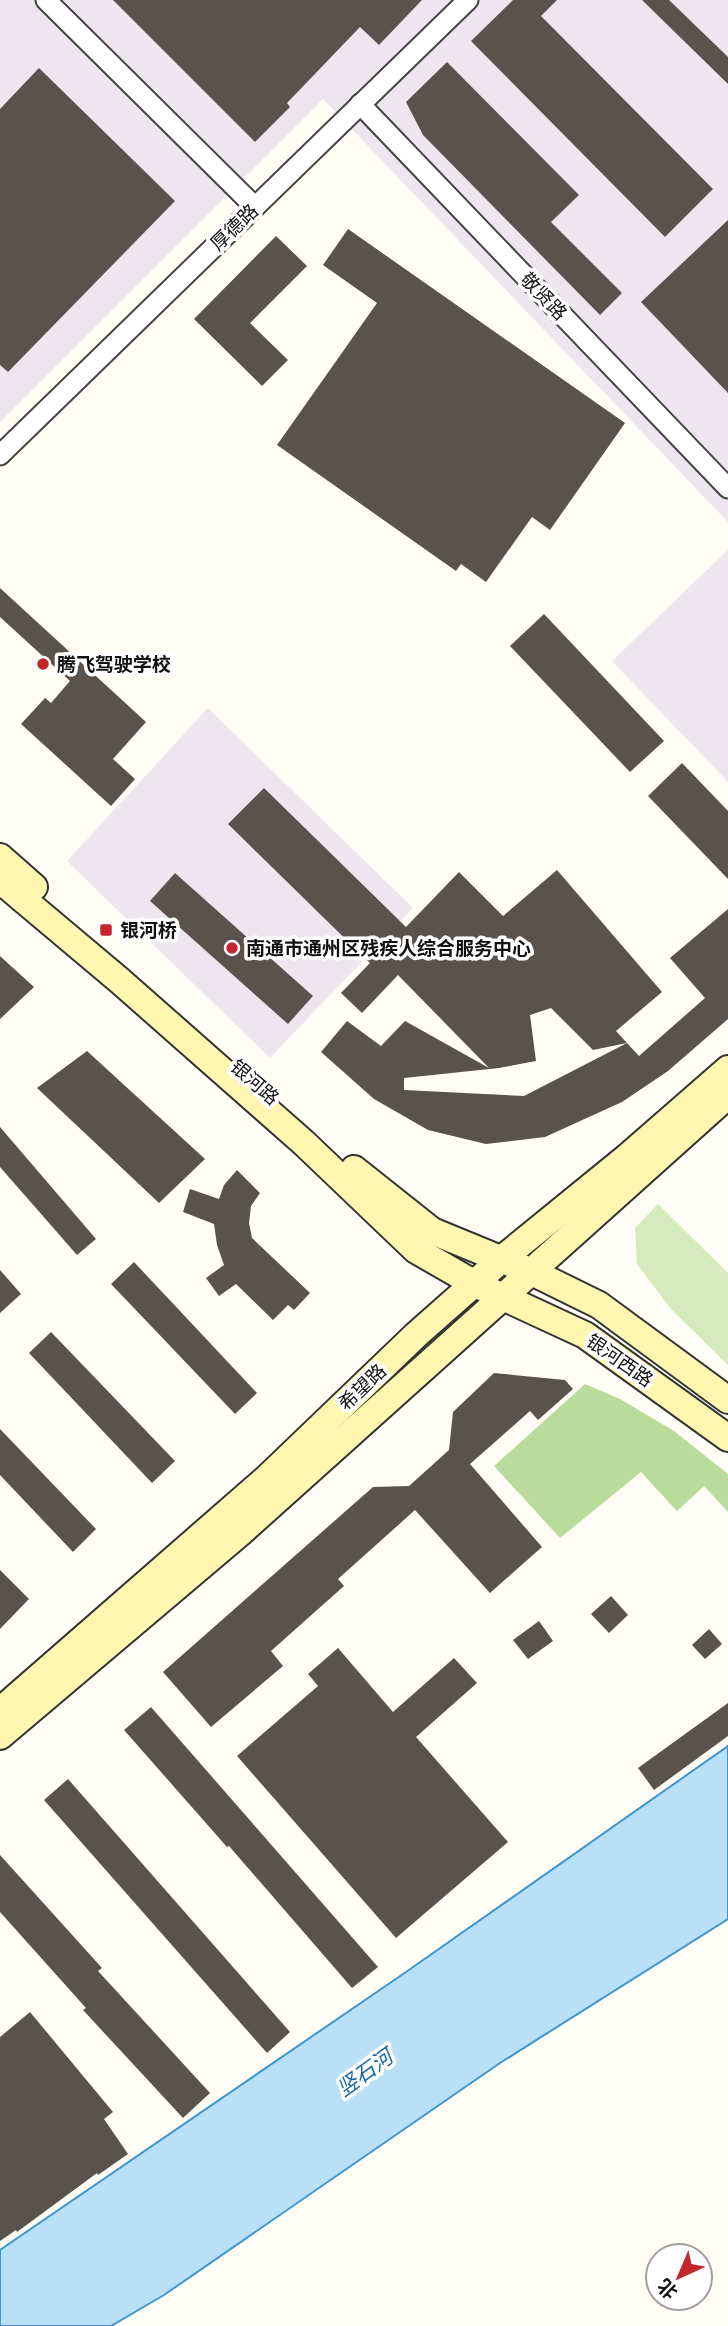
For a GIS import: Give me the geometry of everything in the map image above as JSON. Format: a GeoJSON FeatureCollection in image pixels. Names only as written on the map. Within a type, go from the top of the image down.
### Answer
{"type":"FeatureCollection","features":[{"type":"Feature","properties":{"kind":"main road","name":"银河路"},"geometry":{"type":"LineString","coordinates":[[0,857],[370,1183],[432,1231],[532,1272]]}},
{"type":"Feature","properties":{"kind":"main road","name":"银河路"},"geometry":{"type":"LineString","coordinates":[[0,880],[119,980],[293,1134],[416,1250],[475,1284],[503,1295]]}},
{"type":"Feature","properties":{"kind":"main road","name":"希望路"},"geometry":{"type":"LineString","coordinates":[[0,1711],[267,1478],[416,1335],[502,1259],[626,1158],[728,1069]]}},
{"type":"Feature","properties":{"kind":"main road","name":"希望路"},"geometry":{"type":"LineString","coordinates":[[0,1737],[242,1532],[728,1095]]}},
{"type":"Feature","properties":{"kind":"main road","name":"银河西路"},"geometry":{"type":"LineString","coordinates":[[532,1272],[600,1305],[728,1401]]}},
{"type":"Feature","properties":{"kind":"main road","name":"银河西路"},"geometry":{"type":"LineString","coordinates":[[503,1295],[585,1335],[728,1438]]}},
{"type":"Feature","properties":{"kind":"street"},"geometry":{"type":"LineString","coordinates":[[46,0],[255,207]]}},
{"type":"Feature","properties":{"kind":"street","name":"厚德路"},"geometry":{"type":"LineString","coordinates":[[0,455],[468,0]]}},
{"type":"Feature","properties":{"kind":"street","name":"敬贤路"},"geometry":{"type":"LineString","coordinates":[[360,104],[728,488]]}},
{"type":"Feature","properties":{"kind":"shaded area"},"geometry":{"type":"Polygon","coordinates":[[[0,0],[728,0],[728,522],[323,99],[0,422],[0,0]]]}},
{"type":"Feature","properties":{"kind":"shaded area"},"geometry":{"type":"Polygon","coordinates":[[[728,550],[728,782],[612,661],[728,550]]]}},
{"type":"Feature","properties":{"kind":"shaded area"},"geometry":{"type":"Polygon","coordinates":[[[208,708],[413,908],[270,1058],[67,861],[208,708]]]}},
{"type":"Feature","properties":{"kind":"green space"},"geometry":{"type":"Polygon","coordinates":[[[658,1204],[728,1273],[728,1365],[671,1309],[637,1264],[635,1228],[658,1204]]]}},
{"type":"Feature","properties":{"kind":"green space"},"geometry":{"type":"Polygon","coordinates":[[[585,1384],[620,1399],[674,1431],[728,1474],[728,1512],[704,1486],[677,1511],[641,1472],[560,1538],[494,1466],[585,1384]]]}},
{"type":"Feature","properties":{"kind":"water","name":"竖石河"},"geometry":{"type":"Polygon","coordinates":[[[728,1746],[728,1919],[500,2063],[164,2295],[111,2326],[0,2326],[0,2250],[406,1972],[728,1746]]]}},
{"type":"Feature","properties":{"kind":"building"},"geometry":{"type":"Polygon","coordinates":[[[113,0],[422,0],[379,45],[360,27],[287,103],[290,107],[255,142],[113,0]]]}},
{"type":"Feature","properties":{"kind":"building"},"geometry":{"type":"Polygon","coordinates":[[[513,0],[557,0],[541,16],[713,189],[665,237],[471,41],[513,0]]]}},
{"type":"Feature","properties":{"kind":"building"},"geometry":{"type":"Polygon","coordinates":[[[642,0],[669,0],[728,57],[728,84],[642,0]]]}},
{"type":"Feature","properties":{"kind":"building"},"geometry":{"type":"Polygon","coordinates":[[[447,62],[579,195],[551,222],[622,293],[600,315],[423,135],[406,102],[447,62]]]}},
{"type":"Feature","properties":{"kind":"building"},"geometry":{"type":"Polygon","coordinates":[[[39,68],[175,201],[8,372],[0,365],[0,109],[39,68]]]}},
{"type":"Feature","properties":{"kind":"building"},"geometry":{"type":"Polygon","coordinates":[[[728,220],[728,393],[641,302],[728,220]]]}},
{"type":"Feature","properties":{"kind":"building"},"geometry":{"type":"Polygon","coordinates":[[[348,229],[625,423],[550,530],[532,517],[486,582],[461,564],[456,571],[277,445],[377,303],[323,265],[348,229]]]}},
{"type":"Feature","properties":{"kind":"building"},"geometry":{"type":"Polygon","coordinates":[[[276,236],[307,266],[250,323],[288,360],[262,386],[194,319],[276,236]]]}},
{"type":"Feature","properties":{"kind":"building"},"geometry":{"type":"Polygon","coordinates":[[[0,588],[146,722],[113,759],[135,779],[111,806],[21,724],[45,698],[51,703],[70,681],[0,617],[0,588]]]}},
{"type":"Feature","properties":{"kind":"building"},"geometry":{"type":"Polygon","coordinates":[[[544,614],[664,741],[630,772],[510,646],[544,614]]]}},
{"type":"Feature","properties":{"kind":"building"},"geometry":{"type":"Polygon","coordinates":[[[682,763],[728,811],[728,879],[648,796],[682,763]]]}},
{"type":"Feature","properties":{"kind":"building"},"geometry":{"type":"Polygon","coordinates":[[[264,788],[406,927],[459,872],[503,916],[557,870],[662,992],[616,1031],[639,1056],[705,998],[670,958],[728,909],[728,1019],[668,1071],[622,1102],[545,1137],[486,1144],[428,1130],[374,1099],[321,1052],[347,1021],[381,1046],[405,1021],[489,1068],[398,975],[362,1013],[341,993],[370,963],[228,824],[264,788]],[[551,1008],[530,1015],[536,1061],[499,1068],[404,1078],[404,1090],[524,1096],[627,1043],[593,1050],[551,1008]]]}},
{"type":"Feature","properties":{"kind":"building","name":"南通市通州区残疾人综合服务中心"},"geometry":{"type":"Polygon","coordinates":[[[175,873],[313,996],[288,1024],[150,901],[175,873]]]}},
{"type":"Feature","properties":{"kind":"building"},"geometry":{"type":"Polygon","coordinates":[[[0,956],[34,987],[0,1019],[0,956]]]}},
{"type":"Feature","properties":{"kind":"building"},"geometry":{"type":"Polygon","coordinates":[[[87,1051],[205,1159],[159,1203],[37,1088],[87,1051]]]}},
{"type":"Feature","properties":{"kind":"building"},"geometry":{"type":"Polygon","coordinates":[[[0,1127],[96,1239],[77,1255],[0,1167],[0,1127]]]}},
{"type":"Feature","properties":{"kind":"building"},"geometry":{"type":"Polygon","coordinates":[[[237,1170],[260,1193],[251,1206],[249,1223],[252,1238],[310,1293],[294,1310],[288,1305],[273,1320],[236,1284],[219,1296],[206,1278],[224,1265],[214,1224],[183,1212],[190,1189],[219,1199],[224,1185],[237,1170]]]}},
{"type":"Feature","properties":{"kind":"building"},"geometry":{"type":"Polygon","coordinates":[[[134,1262],[257,1393],[235,1414],[111,1284],[134,1262]]]}},
{"type":"Feature","properties":{"kind":"building"},"geometry":{"type":"Polygon","coordinates":[[[0,1270],[21,1294],[0,1313],[0,1270]]]}},
{"type":"Feature","properties":{"kind":"building"},"geometry":{"type":"Polygon","coordinates":[[[51,1332],[175,1461],[152,1483],[29,1353],[51,1332]]]}},
{"type":"Feature","properties":{"kind":"building"},"geometry":{"type":"Polygon","coordinates":[[[494,1373],[565,1380],[573,1389],[538,1420],[530,1411],[470,1464],[542,1547],[490,1593],[415,1510],[338,1579],[344,1586],[271,1651],[283,1666],[211,1727],[163,1672],[373,1487],[409,1486],[449,1450],[453,1412],[494,1373]]]}},
{"type":"Feature","properties":{"kind":"building"},"geometry":{"type":"Polygon","coordinates":[[[0,1429],[96,1529],[73,1552],[0,1475],[0,1429]]]}},
{"type":"Feature","properties":{"kind":"building"},"geometry":{"type":"Polygon","coordinates":[[[0,1570],[29,1599],[0,1629],[0,1570]]]}},
{"type":"Feature","properties":{"kind":"building"},"geometry":{"type":"Polygon","coordinates":[[[611,1596],[628,1615],[609,1633],[591,1614],[611,1596]]]}},
{"type":"Feature","properties":{"kind":"building"},"geometry":{"type":"Polygon","coordinates":[[[539,1621],[553,1641],[528,1659],[513,1640],[539,1621]]]}},
{"type":"Feature","properties":{"kind":"building"},"geometry":{"type":"Polygon","coordinates":[[[709,1629],[722,1644],[705,1659],[692,1645],[709,1629]]]}},
{"type":"Feature","properties":{"kind":"building"},"geometry":{"type":"Polygon","coordinates":[[[338,1648],[393,1712],[454,1658],[477,1683],[416,1737],[508,1842],[396,1938],[237,1756],[318,1686],[308,1674],[338,1648]]]}},
{"type":"Feature","properties":{"kind":"building"},"geometry":{"type":"Polygon","coordinates":[[[728,1703],[728,1736],[654,1790],[638,1768],[728,1703]]]}},
{"type":"Feature","properties":{"kind":"building"},"geometry":{"type":"Polygon","coordinates":[[[151,1707],[378,1967],[352,1988],[124,1730],[151,1707]]]}},
{"type":"Feature","properties":{"kind":"building"},"geometry":{"type":"Polygon","coordinates":[[[68,1779],[290,2032],[267,2053],[44,1800],[68,1779]]]}},
{"type":"Feature","properties":{"kind":"building"},"geometry":{"type":"Polygon","coordinates":[[[0,1855],[102,1968],[98,1971],[210,2093],[183,2118],[83,2010],[86,2008],[0,1912],[0,1855]]]}},
{"type":"Feature","properties":{"kind":"building"},"geometry":{"type":"Polygon","coordinates":[[[30,2012],[113,2112],[104,2119],[128,2154],[98,2175],[97,2173],[17,2232],[16,2230],[0,2241],[0,2037],[30,2012]]]}},
{"type":"Feature","properties":{"kind":"place","name":"腾飞驾驶学校"},"geometry":{"type":"Point","coordinates":[43,664]}},
{"type":"Feature","properties":{"kind":"place","name":"银河桥"},"geometry":{"type":"Point","coordinates":[106,930]}},
{"type":"Feature","properties":{"kind":"place","name":"南通市通州区残疾人综合服务中心"},"geometry":{"type":"Point","coordinates":[232,948]}}]}
